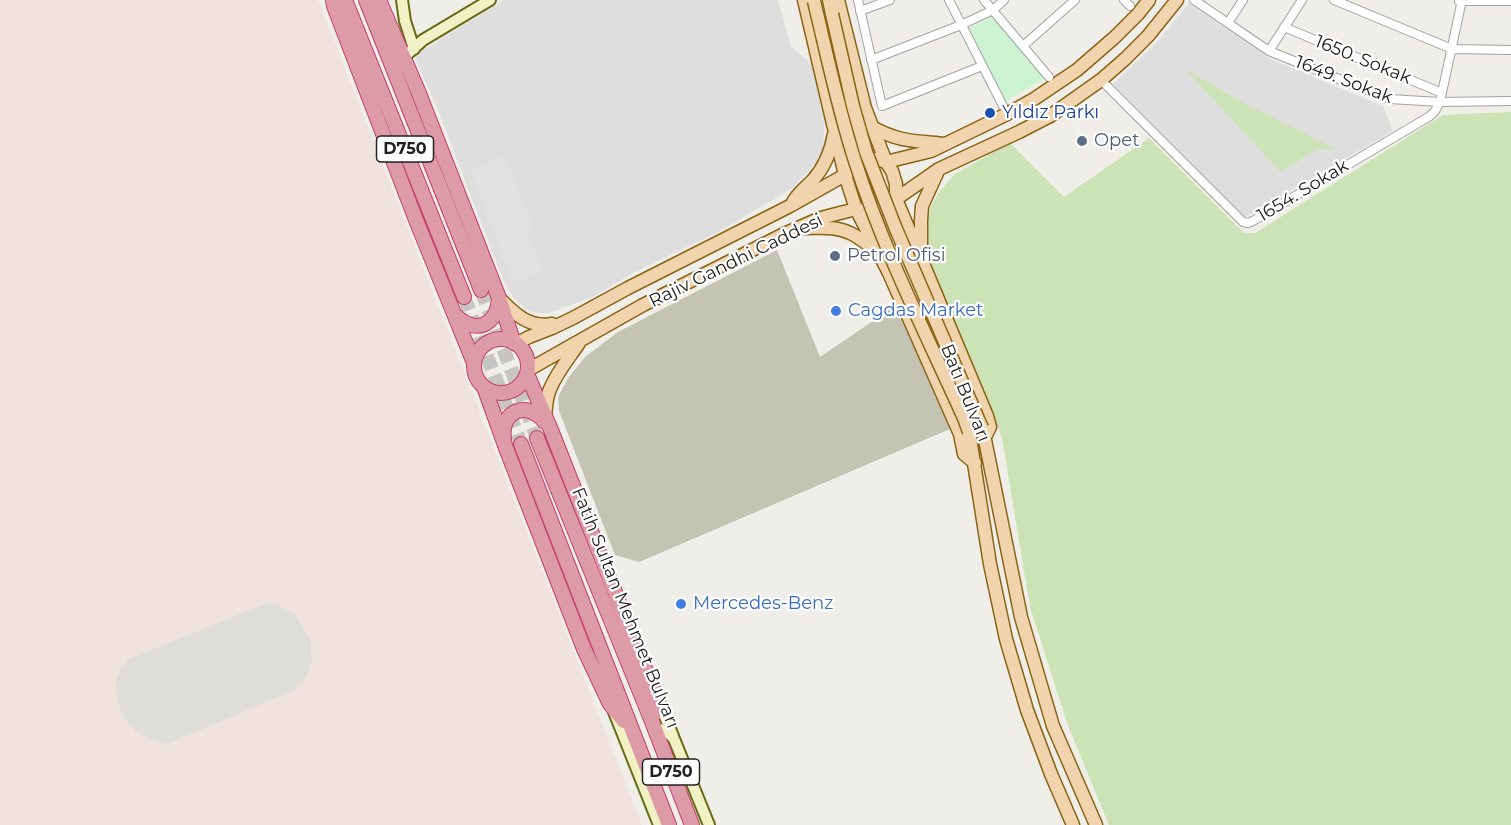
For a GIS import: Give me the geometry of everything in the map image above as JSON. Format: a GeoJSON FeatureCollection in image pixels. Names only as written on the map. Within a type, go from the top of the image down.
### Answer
{"type":"FeatureCollection","features":[{"type":"Feature","properties":{"kind":"highway"},"geometry":{"type":"LineString","coordinates":[[333,0],[416,220],[474,363]]}},
{"type":"Feature","properties":{"kind":"highway","name":"D750"},"geometry":{"type":"LineString","coordinates":[[345,0],[464,297]]}},
{"type":"Feature","properties":{"kind":"highway","name":"D750"},"geometry":{"type":"LineString","coordinates":[[366,0],[481,290]]}},
{"type":"Feature","properties":{"kind":"highway"},"geometry":{"type":"LineString","coordinates":[[379,0],[409,53],[515,343],[528,360],[525,379],[513,391],[504,394],[496,393],[484,387],[476,378],[474,371],[476,355],[480,348],[494,340],[502,339],[515,343]]}},
{"type":"Feature","properties":{"kind":"highway"},"geometry":{"type":"LineString","coordinates":[[454,313],[462,321],[472,325],[486,323],[493,319],[497,312],[499,298]]}},
{"type":"Feature","properties":{"kind":"highway"},"geometry":{"type":"LineString","coordinates":[[527,372],[656,696],[657,707],[653,724]]}},
{"type":"Feature","properties":{"kind":"highway"},"geometry":{"type":"LineString","coordinates":[[484,387],[584,649],[610,704],[632,732]]}},
{"type":"Feature","properties":{"kind":"highway"},"geometry":{"type":"LineString","coordinates":[[506,448],[504,424],[509,416],[517,411],[527,409],[537,413],[548,424]]}},
{"type":"Feature","properties":{"kind":"highway","name":"Fatih Sultan Mehmet Bulvarı"},"geometry":{"type":"LineString","coordinates":[[537,438],[692,825]]}},
{"type":"Feature","properties":{"kind":"highway","name":"Fatih Sultan Mehmet Bulvarı"},"geometry":{"type":"LineString","coordinates":[[521,444],[669,825]]}},
{"type":"Feature","properties":{"kind":"main road","name":"Batı Bulvarı"},"geometry":{"type":"LineString","coordinates":[[811,0],[855,161],[892,259],[969,432],[1001,623],[1035,731],[1073,825]]}},
{"type":"Feature","properties":{"kind":"main road"},"geometry":{"type":"LineString","coordinates":[[811,0],[834,130],[856,209],[889,273],[960,434],[964,454],[975,463]]}},
{"type":"Feature","properties":{"kind":"main road","name":"Batı Bulvarı"},"geometry":{"type":"LineString","coordinates":[[829,0],[866,152],[896,229],[984,432],[1021,617],[1053,726],[1096,825]]}},
{"type":"Feature","properties":{"kind":"main road"},"geometry":{"type":"LineString","coordinates":[[838,0],[857,79],[872,127],[896,184],[896,199],[987,416],[990,427],[984,432]]}},
{"type":"Feature","properties":{"kind":"main road","name":"Rajiv Gandhi Caddesi"},"geometry":{"type":"LineString","coordinates":[[515,343],[573,318],[627,288],[790,206],[845,175],[861,163],[876,159],[886,162],[931,152],[1007,114],[1056,85],[1098,53],[1149,0]]}},
{"type":"Feature","properties":{"kind":"main road","name":"Rajiv Gandhi Caddesi"},"geometry":{"type":"LineString","coordinates":[[527,372],[643,305],[798,228],[821,218],[856,209],[869,212],[878,210],[939,169],[1050,116],[1101,80],[1125,59],[1148,36],[1177,0]]}},
{"type":"Feature","properties":{"kind":"main road"},"geometry":{"type":"LineString","coordinates":[[872,127],[901,140],[946,144]]}},
{"type":"Feature","properties":{"kind":"main road"},"geometry":{"type":"LineString","coordinates":[[790,206],[797,195],[822,169],[832,143],[834,130]]}},
{"type":"Feature","properties":{"kind":"main road"},"geometry":{"type":"LineString","coordinates":[[921,259],[922,206],[939,169]]}},
{"type":"Feature","properties":{"kind":"main road"},"geometry":{"type":"LineString","coordinates":[[798,228],[838,229],[850,233],[876,250]]}},
{"type":"Feature","properties":{"kind":"main road"},"geometry":{"type":"LineString","coordinates":[[499,298],[518,317],[534,325],[548,325],[573,318]]}},
{"type":"Feature","properties":{"kind":"main road"},"geometry":{"type":"LineString","coordinates":[[548,424],[546,402],[550,389],[582,340]]}},
{"type":"Feature","properties":{"kind":"street"},"geometry":{"type":"LineString","coordinates":[[402,0],[409,53]]}},
{"type":"Feature","properties":{"kind":"street"},"geometry":{"type":"LineString","coordinates":[[409,53],[423,40],[490,0]]}},
{"type":"Feature","properties":{"kind":"street"},"geometry":{"type":"LineString","coordinates":[[858,0],[882,106],[982,66]]}},
{"type":"Feature","properties":{"kind":"street"},"geometry":{"type":"LineString","coordinates":[[860,12],[890,0]]}},
{"type":"Feature","properties":{"kind":"street"},"geometry":{"type":"LineString","coordinates":[[949,0],[1003,106]]}},
{"type":"Feature","properties":{"kind":"street"},"geometry":{"type":"LineString","coordinates":[[984,0],[1049,77]]}},
{"type":"Feature","properties":{"kind":"street"},"geometry":{"type":"LineString","coordinates":[[871,60],[962,25],[993,10],[1004,0]]}},
{"type":"Feature","properties":{"kind":"street"},"geometry":{"type":"LineString","coordinates":[[1023,46],[1075,0]]}},
{"type":"Feature","properties":{"kind":"street","name":"1649. Sokak"},"geometry":{"type":"LineString","coordinates":[[1194,0],[1269,51],[1389,99],[1440,102],[1511,101]]}},
{"type":"Feature","properties":{"kind":"street"},"geometry":{"type":"LineString","coordinates":[[1228,23],[1243,0]]}},
{"type":"Feature","properties":{"kind":"street"},"geometry":{"type":"LineString","coordinates":[[1269,51],[1302,0]]}},
{"type":"Feature","properties":{"kind":"street"},"geometry":{"type":"LineString","coordinates":[[1334,0],[1452,49],[1511,50]]}},
{"type":"Feature","properties":{"kind":"street"},"geometry":{"type":"LineString","coordinates":[[1440,102],[1460,1],[1511,1]]}},
{"type":"Feature","properties":{"kind":"street","name":"1650. Sokak"},"geometry":{"type":"LineString","coordinates":[[1284,27],[1442,93]]}},
{"type":"Feature","properties":{"kind":"street","name":"1654. Sokak"},"geometry":{"type":"LineString","coordinates":[[1101,80],[1243,222],[1248,223],[1430,116],[1440,102]]}},
{"type":"Feature","properties":{"kind":"street"},"geometry":{"type":"LineString","coordinates":[[651,685],[710,825]]}},
{"type":"Feature","properties":{"kind":"street"},"geometry":{"type":"LineString","coordinates":[[610,704],[658,825]]}},
{"type":"Feature","properties":{"kind":"street"},"geometry":{"type":"LineString","coordinates":[[653,724],[668,732],[674,739]]}},
{"type":"Feature","properties":{"kind":"shaded area"},"geometry":{"type":"Polygon","coordinates":[[[0,0],[318,0],[642,825],[0,825],[0,0]]]}},
{"type":"Feature","properties":{"kind":"shaded area"},"geometry":{"type":"Polygon","coordinates":[[[504,0],[778,0],[791,47],[812,64],[825,120],[823,149],[815,164],[791,189],[718,232],[633,273],[582,301],[548,313],[537,313],[525,309],[513,297],[504,282],[437,108],[414,56],[504,0]]]}},
{"type":"Feature","properties":{"kind":"shaded area"},"geometry":{"type":"Polygon","coordinates":[[[1189,4],[1271,59],[1383,106],[1393,131],[1245,217],[1113,84],[1154,45],[1189,4]]]}},
{"type":"Feature","properties":{"kind":"shaded area"},"geometry":{"type":"Polygon","coordinates":[[[505,156],[533,228],[527,232],[544,271],[512,282],[470,170],[505,156]]]}},
{"type":"Feature","properties":{"kind":"shaded area"},"geometry":{"type":"Polygon","coordinates":[[[777,250],[820,357],[898,304],[950,429],[639,562],[615,555],[559,411],[558,397],[568,378],[585,357],[618,332],[777,250]]]}},
{"type":"Feature","properties":{"kind":"shaded area"},"geometry":{"type":"Polygon","coordinates":[[[267,603],[277,604],[295,614],[310,640],[312,661],[307,676],[298,685],[298,689],[169,743],[158,742],[136,732],[121,713],[117,699],[116,682],[121,668],[129,659],[267,603]]]}},
{"type":"Feature","properties":{"kind":"green space"},"geometry":{"type":"Polygon","coordinates":[[[994,15],[1045,78],[1005,102],[969,28],[994,15]]]}},
{"type":"Feature","properties":{"kind":"green space"},"geometry":{"type":"Polygon","coordinates":[[[1185,69],[1236,99],[1336,149],[1317,149],[1281,172],[1185,69]]]}},
{"type":"Feature","properties":{"kind":"green space"},"geometry":{"type":"Polygon","coordinates":[[[1511,112],[1511,825],[1109,825],[1067,723],[1030,607],[1002,438],[932,267],[925,234],[930,208],[939,192],[955,174],[1010,143],[1064,197],[1149,138],[1244,233],[1255,233],[1443,115],[1511,112]]]}},
{"type":"Feature","properties":{"kind":"tunnel"},"geometry":{"type":"LineString","coordinates":[[481,290],[537,438]]}},
{"type":"Feature","properties":{"kind":"tunnel"},"geometry":{"type":"LineString","coordinates":[[464,297],[521,444]]}},
{"type":"Feature","properties":{"kind":"place","name":"Yıldız Parkı"},"geometry":{"type":"Point","coordinates":[990,113]}},
{"type":"Feature","properties":{"kind":"place","name":"Opet"},"geometry":{"type":"Point","coordinates":[1082,141]}},
{"type":"Feature","properties":{"kind":"place","name":"Petrol Ofisi"},"geometry":{"type":"Point","coordinates":[835,256]}},
{"type":"Feature","properties":{"kind":"place","name":"Cagdas Market"},"geometry":{"type":"Point","coordinates":[836,311]}},
{"type":"Feature","properties":{"kind":"place","name":"Mercedes-Benz"},"geometry":{"type":"Point","coordinates":[681,604]}}]}
